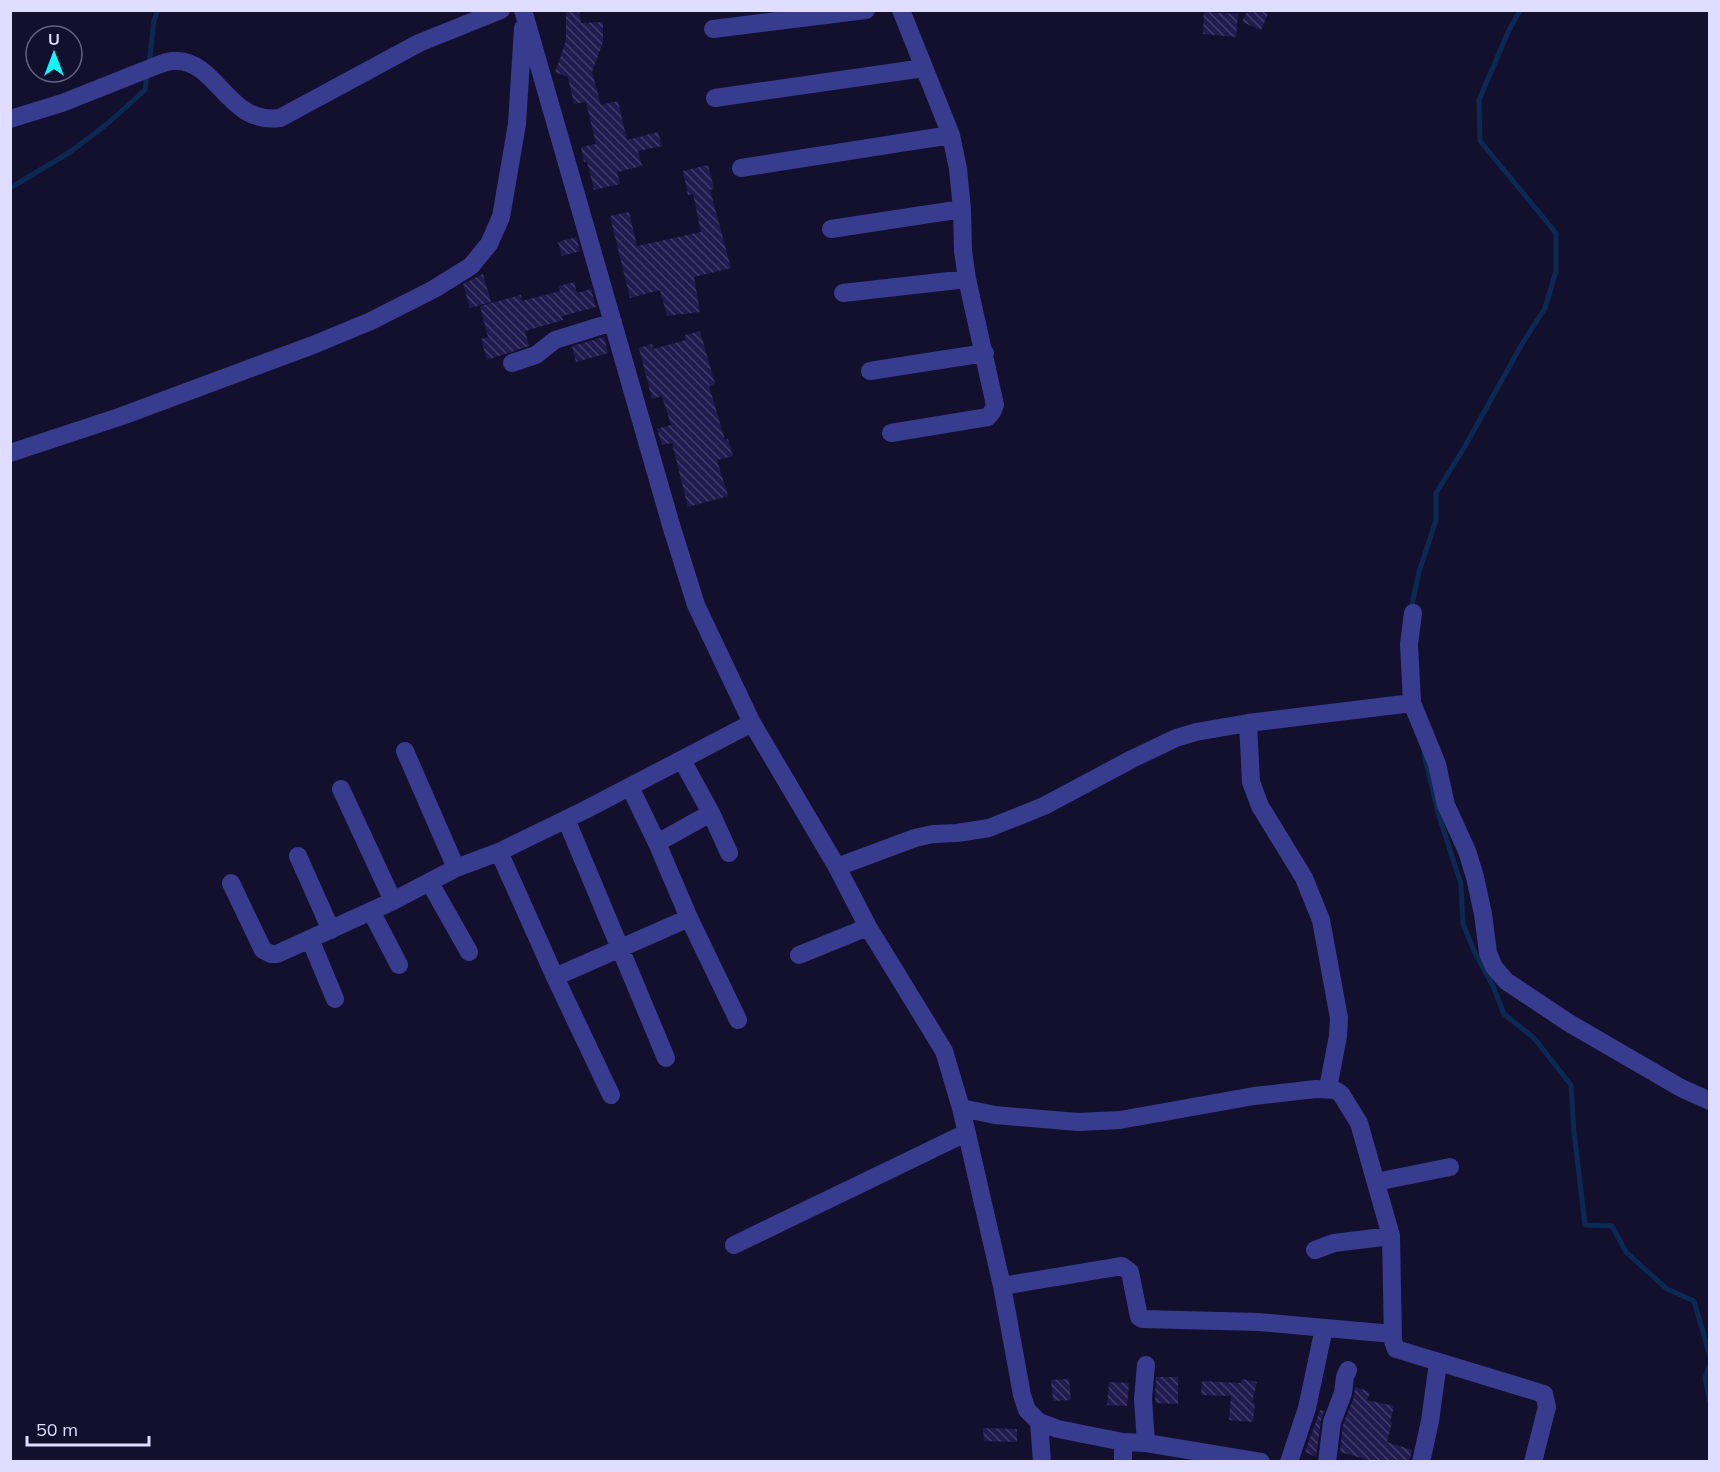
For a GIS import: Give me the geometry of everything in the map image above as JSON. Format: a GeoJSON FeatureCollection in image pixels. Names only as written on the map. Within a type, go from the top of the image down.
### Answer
{"type":"FeatureCollection","features":[{"type":"Feature","properties":{"kind":"street"},"geometry":{"type":"LineString","coordinates":[[10,119],[62,103],[175,60],[189,62],[199,68],[252,116],[262,119],[280,118],[419,43],[501,10]]}},
{"type":"Feature","properties":{"kind":"street"},"geometry":{"type":"LineString","coordinates":[[713,29],[866,10]]}},
{"type":"Feature","properties":{"kind":"street"},"geometry":{"type":"LineString","coordinates":[[891,433],[988,417],[995,405],[967,279],[958,169],[951,135],[901,10]]}},
{"type":"Feature","properties":{"kind":"street"},"geometry":{"type":"LineString","coordinates":[[523,12],[696,605],[752,723],[837,867],[868,927],[944,1051],[961,1108],[1002,1286],[1022,1395],[1027,1410],[1039,1422],[1058,1429],[1123,1442],[1146,1443],[1261,1461]]}},
{"type":"Feature","properties":{"kind":"street"},"geometry":{"type":"LineString","coordinates":[[10,453],[122,416],[313,345],[371,321],[434,289],[471,266],[489,244],[501,217],[517,124],[523,12]]}},
{"type":"Feature","properties":{"kind":"street"},"geometry":{"type":"LineString","coordinates":[[716,98],[924,68]]}},
{"type":"Feature","properties":{"kind":"street"},"geometry":{"type":"LineString","coordinates":[[741,168],[951,135]]}},
{"type":"Feature","properties":{"kind":"street"},"geometry":{"type":"LineString","coordinates":[[831,229],[962,209]]}},
{"type":"Feature","properties":{"kind":"street"},"geometry":{"type":"LineString","coordinates":[[843,293],[967,279]]}},
{"type":"Feature","properties":{"kind":"street"},"geometry":{"type":"LineString","coordinates":[[512,363],[536,355],[555,340],[613,322]]}},
{"type":"Feature","properties":{"kind":"street"},"geometry":{"type":"LineString","coordinates":[[870,371],[985,353]]}},
{"type":"Feature","properties":{"kind":"street"},"geometry":{"type":"LineString","coordinates":[[1413,613],[1408,644],[1412,703],[1437,764],[1446,806],[1467,851],[1483,914],[1488,953],[1494,967],[1506,981],[1569,1023],[1681,1088],[1710,1101]]}},
{"type":"Feature","properties":{"kind":"street"},"geometry":{"type":"LineString","coordinates":[[837,867],[915,838],[989,828],[1044,806],[1176,738],[1196,732],[1248,723],[1412,703]]}},
{"type":"Feature","properties":{"kind":"street"},"geometry":{"type":"LineString","coordinates":[[231,883],[263,950],[277,954],[393,901],[456,868],[499,852],[752,723]]}},
{"type":"Feature","properties":{"kind":"street"},"geometry":{"type":"LineString","coordinates":[[1248,723],[1251,782],[1260,806],[1304,878],[1320,920],[1339,1018],[1338,1036],[1328,1088]]}},
{"type":"Feature","properties":{"kind":"street"},"geometry":{"type":"LineString","coordinates":[[405,751],[456,868]]}},
{"type":"Feature","properties":{"kind":"street"},"geometry":{"type":"LineString","coordinates":[[682,760],[711,813],[729,853]]}},
{"type":"Feature","properties":{"kind":"street"},"geometry":{"type":"LineString","coordinates":[[630,787],[738,1020]]}},
{"type":"Feature","properties":{"kind":"street"},"geometry":{"type":"LineString","coordinates":[[341,789],[393,901]]}},
{"type":"Feature","properties":{"kind":"street"},"geometry":{"type":"LineString","coordinates":[[657,843],[711,813]]}},
{"type":"Feature","properties":{"kind":"street"},"geometry":{"type":"LineString","coordinates":[[566,819],[666,1058]]}},
{"type":"Feature","properties":{"kind":"street"},"geometry":{"type":"LineString","coordinates":[[499,852],[611,1095]]}},
{"type":"Feature","properties":{"kind":"street"},"geometry":{"type":"LineString","coordinates":[[298,856],[331,930]]}},
{"type":"Feature","properties":{"kind":"street"},"geometry":{"type":"LineString","coordinates":[[430,882],[469,952]]}},
{"type":"Feature","properties":{"kind":"street"},"geometry":{"type":"LineString","coordinates":[[371,911],[399,965]]}},
{"type":"Feature","properties":{"kind":"street"},"geometry":{"type":"LineString","coordinates":[[555,977],[689,918]]}},
{"type":"Feature","properties":{"kind":"street"},"geometry":{"type":"LineString","coordinates":[[799,955],[868,927]]}},
{"type":"Feature","properties":{"kind":"street"},"geometry":{"type":"LineString","coordinates":[[310,939],[335,999]]}},
{"type":"Feature","properties":{"kind":"street"},"geometry":{"type":"LineString","coordinates":[[961,1108],[995,1115],[1077,1122],[1120,1120],[1254,1096],[1328,1088],[1341,1094],[1359,1123],[1391,1236],[1393,1334],[1396,1349],[1544,1394],[1547,1407],[1533,1461]]}},
{"type":"Feature","properties":{"kind":"street"},"geometry":{"type":"LineString","coordinates":[[734,1245],[966,1133]]}},
{"type":"Feature","properties":{"kind":"street"},"geometry":{"type":"LineString","coordinates":[[1376,1182],[1450,1167]]}},
{"type":"Feature","properties":{"kind":"street"},"geometry":{"type":"LineString","coordinates":[[1315,1250],[1334,1243],[1391,1236]]}},
{"type":"Feature","properties":{"kind":"street"},"geometry":{"type":"LineString","coordinates":[[1002,1286],[1122,1266],[1130,1272],[1138,1317],[1142,1319],[1259,1322],[1393,1334]]}},
{"type":"Feature","properties":{"kind":"street"},"geometry":{"type":"LineString","coordinates":[[1289,1461],[1307,1408],[1324,1328]]}},
{"type":"Feature","properties":{"kind":"street"},"geometry":{"type":"LineString","coordinates":[[1420,1461],[1430,1421],[1438,1363]]}},
{"type":"Feature","properties":{"kind":"street"},"geometry":{"type":"LineString","coordinates":[[1146,1365],[1143,1399],[1146,1443]]}},
{"type":"Feature","properties":{"kind":"street"},"geometry":{"type":"LineString","coordinates":[[1327,1461],[1332,1422],[1343,1393],[1348,1370]]}},
{"type":"Feature","properties":{"kind":"street"},"geometry":{"type":"LineString","coordinates":[[1039,1422],[1042,1461]]}},
{"type":"Feature","properties":{"kind":"street"},"geometry":{"type":"LineString","coordinates":[[1123,1442],[1123,1461]]}},
{"type":"Feature","properties":{"kind":"building"},"geometry":{"type":"Polygon","coordinates":[[[566,10],[579,10],[581,23],[603,22],[603,42],[592,72],[601,105],[618,101],[627,140],[658,132],[662,146],[638,151],[642,166],[617,172],[620,184],[594,190],[581,147],[596,144],[586,102],[574,104],[568,77],[555,72],[566,41],[566,10]]]}},
{"type":"Feature","properties":{"kind":"building"},"geometry":{"type":"Polygon","coordinates":[[[1248,10],[1260,10],[1268,14],[1261,30],[1242,22],[1248,10]]]}},
{"type":"Feature","properties":{"kind":"building"},"geometry":{"type":"Polygon","coordinates":[[[1204,12],[1238,14],[1236,37],[1203,34],[1204,12]]]}},
{"type":"Feature","properties":{"kind":"building"},"geometry":{"type":"Polygon","coordinates":[[[708,165],[714,189],[710,190],[731,268],[694,277],[700,312],[667,316],[660,290],[630,298],[610,216],[629,212],[637,246],[701,232],[693,194],[688,195],[683,171],[708,165]]]}},
{"type":"Feature","properties":{"kind":"building"},"geometry":{"type":"Polygon","coordinates":[[[576,237],[580,251],[562,256],[558,242],[576,237]]]}},
{"type":"Feature","properties":{"kind":"building"},"geometry":{"type":"Polygon","coordinates":[[[483,274],[491,302],[470,308],[463,284],[483,274]]]}},
{"type":"Feature","properties":{"kind":"building"},"geometry":{"type":"Polygon","coordinates":[[[574,282],[577,293],[591,289],[596,307],[562,316],[563,320],[525,331],[529,346],[487,360],[481,339],[488,337],[480,306],[521,295],[522,301],[560,291],[559,286],[574,282]]]}},
{"type":"Feature","properties":{"kind":"building"},"geometry":{"type":"Polygon","coordinates":[[[700,331],[715,384],[709,386],[725,440],[728,439],[733,456],[717,460],[728,496],[688,507],[672,443],[662,445],[657,429],[671,425],[662,396],[652,399],[639,348],[652,344],[653,349],[686,340],[685,335],[700,331]]]}},
{"type":"Feature","properties":{"kind":"building"},"geometry":{"type":"Polygon","coordinates":[[[604,337],[608,353],[576,362],[572,346],[604,337]]]}},
{"type":"Feature","properties":{"kind":"building"},"geometry":{"type":"Polygon","coordinates":[[[1156,1377],[1178,1377],[1178,1404],[1155,1403],[1156,1377]]]}},
{"type":"Feature","properties":{"kind":"building"},"geometry":{"type":"Polygon","coordinates":[[[1069,1379],[1071,1400],[1053,1401],[1051,1380],[1069,1379]]]}},
{"type":"Feature","properties":{"kind":"building"},"geometry":{"type":"Polygon","coordinates":[[[1242,1379],[1257,1382],[1252,1403],[1255,1403],[1253,1422],[1229,1420],[1231,1396],[1201,1395],[1202,1381],[1241,1383],[1242,1379]]]}},
{"type":"Feature","properties":{"kind":"building"},"geometry":{"type":"Polygon","coordinates":[[[1109,1382],[1129,1383],[1127,1406],[1107,1405],[1109,1382]]]}},
{"type":"Feature","properties":{"kind":"building"},"geometry":{"type":"Polygon","coordinates":[[[1355,1387],[1370,1392],[1367,1400],[1394,1406],[1387,1442],[1412,1450],[1409,1461],[1365,1461],[1365,1459],[1340,1452],[1343,1425],[1354,1397],[1355,1387]]]}},
{"type":"Feature","properties":{"kind":"building"},"geometry":{"type":"Polygon","coordinates":[[[1320,1410],[1324,1411],[1316,1457],[1305,1452],[1320,1410]]]}},
{"type":"Feature","properties":{"kind":"building"},"geometry":{"type":"Polygon","coordinates":[[[983,1428],[1017,1429],[1017,1442],[984,1441],[983,1428]]]}},
{"type":"Feature","properties":{"kind":"waterway"},"geometry":{"type":"LineString","coordinates":[[149,64],[154,21],[158,10]]}},
{"type":"Feature","properties":{"kind":"waterway"},"geometry":{"type":"LineString","coordinates":[[1411,609],[1419,572],[1436,520],[1436,493],[1545,308],[1556,271],[1556,233],[1480,141],[1479,100],[1520,10]]}},
{"type":"Feature","properties":{"kind":"waterway"},"geometry":{"type":"LineString","coordinates":[[10,188],[70,152],[107,124],[145,90],[147,73]]}},
{"type":"Feature","properties":{"kind":"waterway"},"geometry":{"type":"LineString","coordinates":[[1424,754],[1439,816],[1461,884],[1463,924],[1475,953],[1493,986],[1504,1014],[1534,1038],[1571,1085],[1585,1225],[1612,1226],[1626,1252],[1667,1289],[1694,1301],[1710,1356]]}},
{"type":"Feature","properties":{"kind":"waterway"},"geometry":{"type":"LineString","coordinates":[[1710,1365],[1705,1378],[1710,1402]]}}]}
